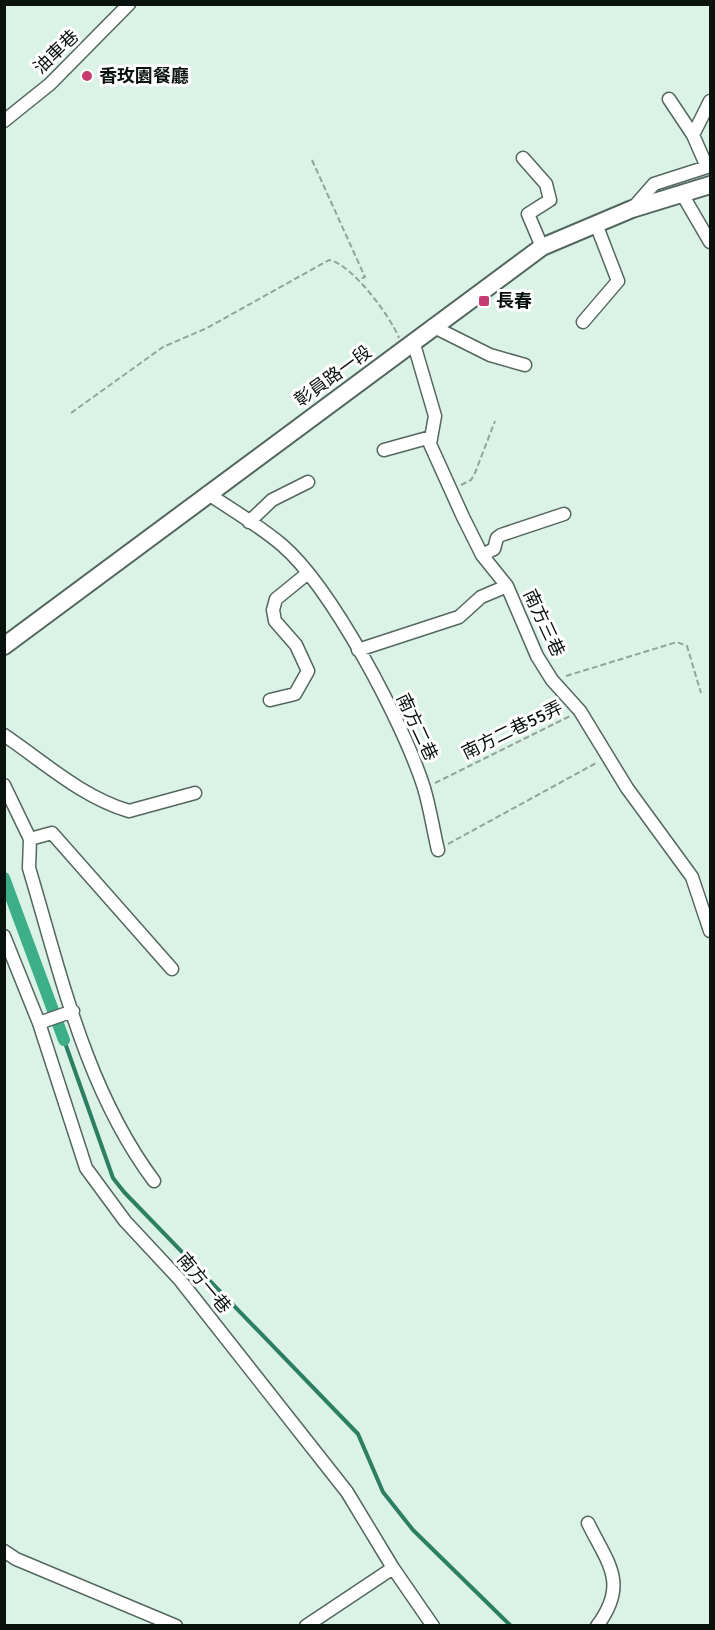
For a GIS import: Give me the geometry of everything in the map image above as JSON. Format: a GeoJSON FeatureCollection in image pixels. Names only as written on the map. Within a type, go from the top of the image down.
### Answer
{"type":"FeatureCollection","features":[{"type":"Feature","properties":{"kind":"main road","name":"彰員路一段"},"geometry":{"type":"LineString","coordinates":[[4,646],[432,326],[542,247],[632,209],[711,185]]}},
{"type":"Feature","properties":{"kind":"street","name":"油車巷"},"geometry":{"type":"LineString","coordinates":[[4,121],[50,84],[129,4]]}},
{"type":"Feature","properties":{"kind":"street"},"geometry":{"type":"LineString","coordinates":[[632,209],[654,184],[707,167],[693,135],[669,99]]}},
{"type":"Feature","properties":{"kind":"street"},"geometry":{"type":"LineString","coordinates":[[693,135],[711,101]]}},
{"type":"Feature","properties":{"kind":"street"},"geometry":{"type":"LineString","coordinates":[[523,158],[546,184],[550,200],[528,214],[542,247]]}},
{"type":"Feature","properties":{"kind":"street"},"geometry":{"type":"LineString","coordinates":[[682,194],[711,242]]}},
{"type":"Feature","properties":{"kind":"street"},"geometry":{"type":"LineString","coordinates":[[583,321],[618,281],[596,224]]}},
{"type":"Feature","properties":{"kind":"street"},"geometry":{"type":"LineString","coordinates":[[432,326],[490,355],[525,365]]}},
{"type":"Feature","properties":{"kind":"street","name":"南方三巷"},"geometry":{"type":"LineString","coordinates":[[408,345],[435,416],[430,444],[482,555],[507,586],[537,656],[552,680],[580,711],[608,756],[692,877],[711,931]]}},
{"type":"Feature","properties":{"kind":"street"},"geometry":{"type":"LineString","coordinates":[[384,450],[431,437]]}},
{"type":"Feature","properties":{"kind":"street"},"geometry":{"type":"LineString","coordinates":[[249,522],[273,500],[308,482]]}},
{"type":"Feature","properties":{"kind":"street","name":"南方二巷"},"geometry":{"type":"LineString","coordinates":[[207,493],[283,545],[308,573],[358,650],[406,743],[424,788],[438,850]]}},
{"type":"Feature","properties":{"kind":"street"},"geometry":{"type":"LineString","coordinates":[[482,555],[494,549],[497,538],[501,535],[564,514]]}},
{"type":"Feature","properties":{"kind":"street"},"geometry":{"type":"LineString","coordinates":[[270,700],[295,694],[308,670],[296,645],[275,621],[273,610],[276,599],[308,573]]}},
{"type":"Feature","properties":{"kind":"street"},"geometry":{"type":"LineString","coordinates":[[358,650],[459,617],[481,597],[507,586]]}},
{"type":"Feature","properties":{"kind":"street"},"geometry":{"type":"LineString","coordinates":[[4,735],[99,801],[118,808],[129,811],[195,793]]}},
{"type":"Feature","properties":{"kind":"street"},"geometry":{"type":"LineString","coordinates":[[4,785],[30,839],[29,868],[90,1064],[118,1126],[154,1181]]}},
{"type":"Feature","properties":{"kind":"street"},"geometry":{"type":"LineString","coordinates":[[30,839],[52,833],[172,969]]}},
{"type":"Feature","properties":{"kind":"street","name":"南方一巷"},"geometry":{"type":"LineString","coordinates":[[4,936],[39,1023],[86,1168],[125,1221],[180,1280],[346,1492],[393,1568],[433,1626]]}},
{"type":"Feature","properties":{"kind":"street"},"geometry":{"type":"LineString","coordinates":[[39,1023],[73,1011]]}},
{"type":"Feature","properties":{"kind":"street"},"geometry":{"type":"LineString","coordinates":[[588,1523],[614,1577],[614,1594],[606,1613],[597,1626]]}},
{"type":"Feature","properties":{"kind":"street"},"geometry":{"type":"LineString","coordinates":[[4,1551],[16,1559],[176,1626]]}},
{"type":"Feature","properties":{"kind":"street"},"geometry":{"type":"LineString","coordinates":[[306,1626],[393,1568]]}},
{"type":"Feature","properties":{"kind":"path"},"geometry":{"type":"LineString","coordinates":[[312,160],[365,277],[358,280]]}},
{"type":"Feature","properties":{"kind":"path"},"geometry":{"type":"LineString","coordinates":[[71,413],[163,347],[207,328],[329,260],[337,261],[348,269],[408,345]]}},
{"type":"Feature","properties":{"kind":"path"},"geometry":{"type":"LineString","coordinates":[[451,491],[471,480],[495,422]]}},
{"type":"Feature","properties":{"kind":"path"},"geometry":{"type":"LineString","coordinates":[[552,680],[677,642],[687,646],[701,693]]}},
{"type":"Feature","properties":{"kind":"path","name":"南方二巷55弄"},"geometry":{"type":"LineString","coordinates":[[424,788],[580,711]]}},
{"type":"Feature","properties":{"kind":"path"},"geometry":{"type":"LineString","coordinates":[[438,850],[608,756]]}},
{"type":"Feature","properties":{"kind":"waterway"},"geometry":{"type":"LineString","coordinates":[[4,878],[64,1040]]}},
{"type":"Feature","properties":{"kind":"waterway"},"geometry":{"type":"LineString","coordinates":[[64,1040],[113,1178],[358,1434],[383,1492],[413,1530],[511,1626]]}},
{"type":"Feature","properties":{"kind":"place","name":"香玫園餐廳"},"geometry":{"type":"Point","coordinates":[87,76]}},
{"type":"Feature","properties":{"kind":"place","name":"長春"},"geometry":{"type":"Point","coordinates":[484,301]}}]}
